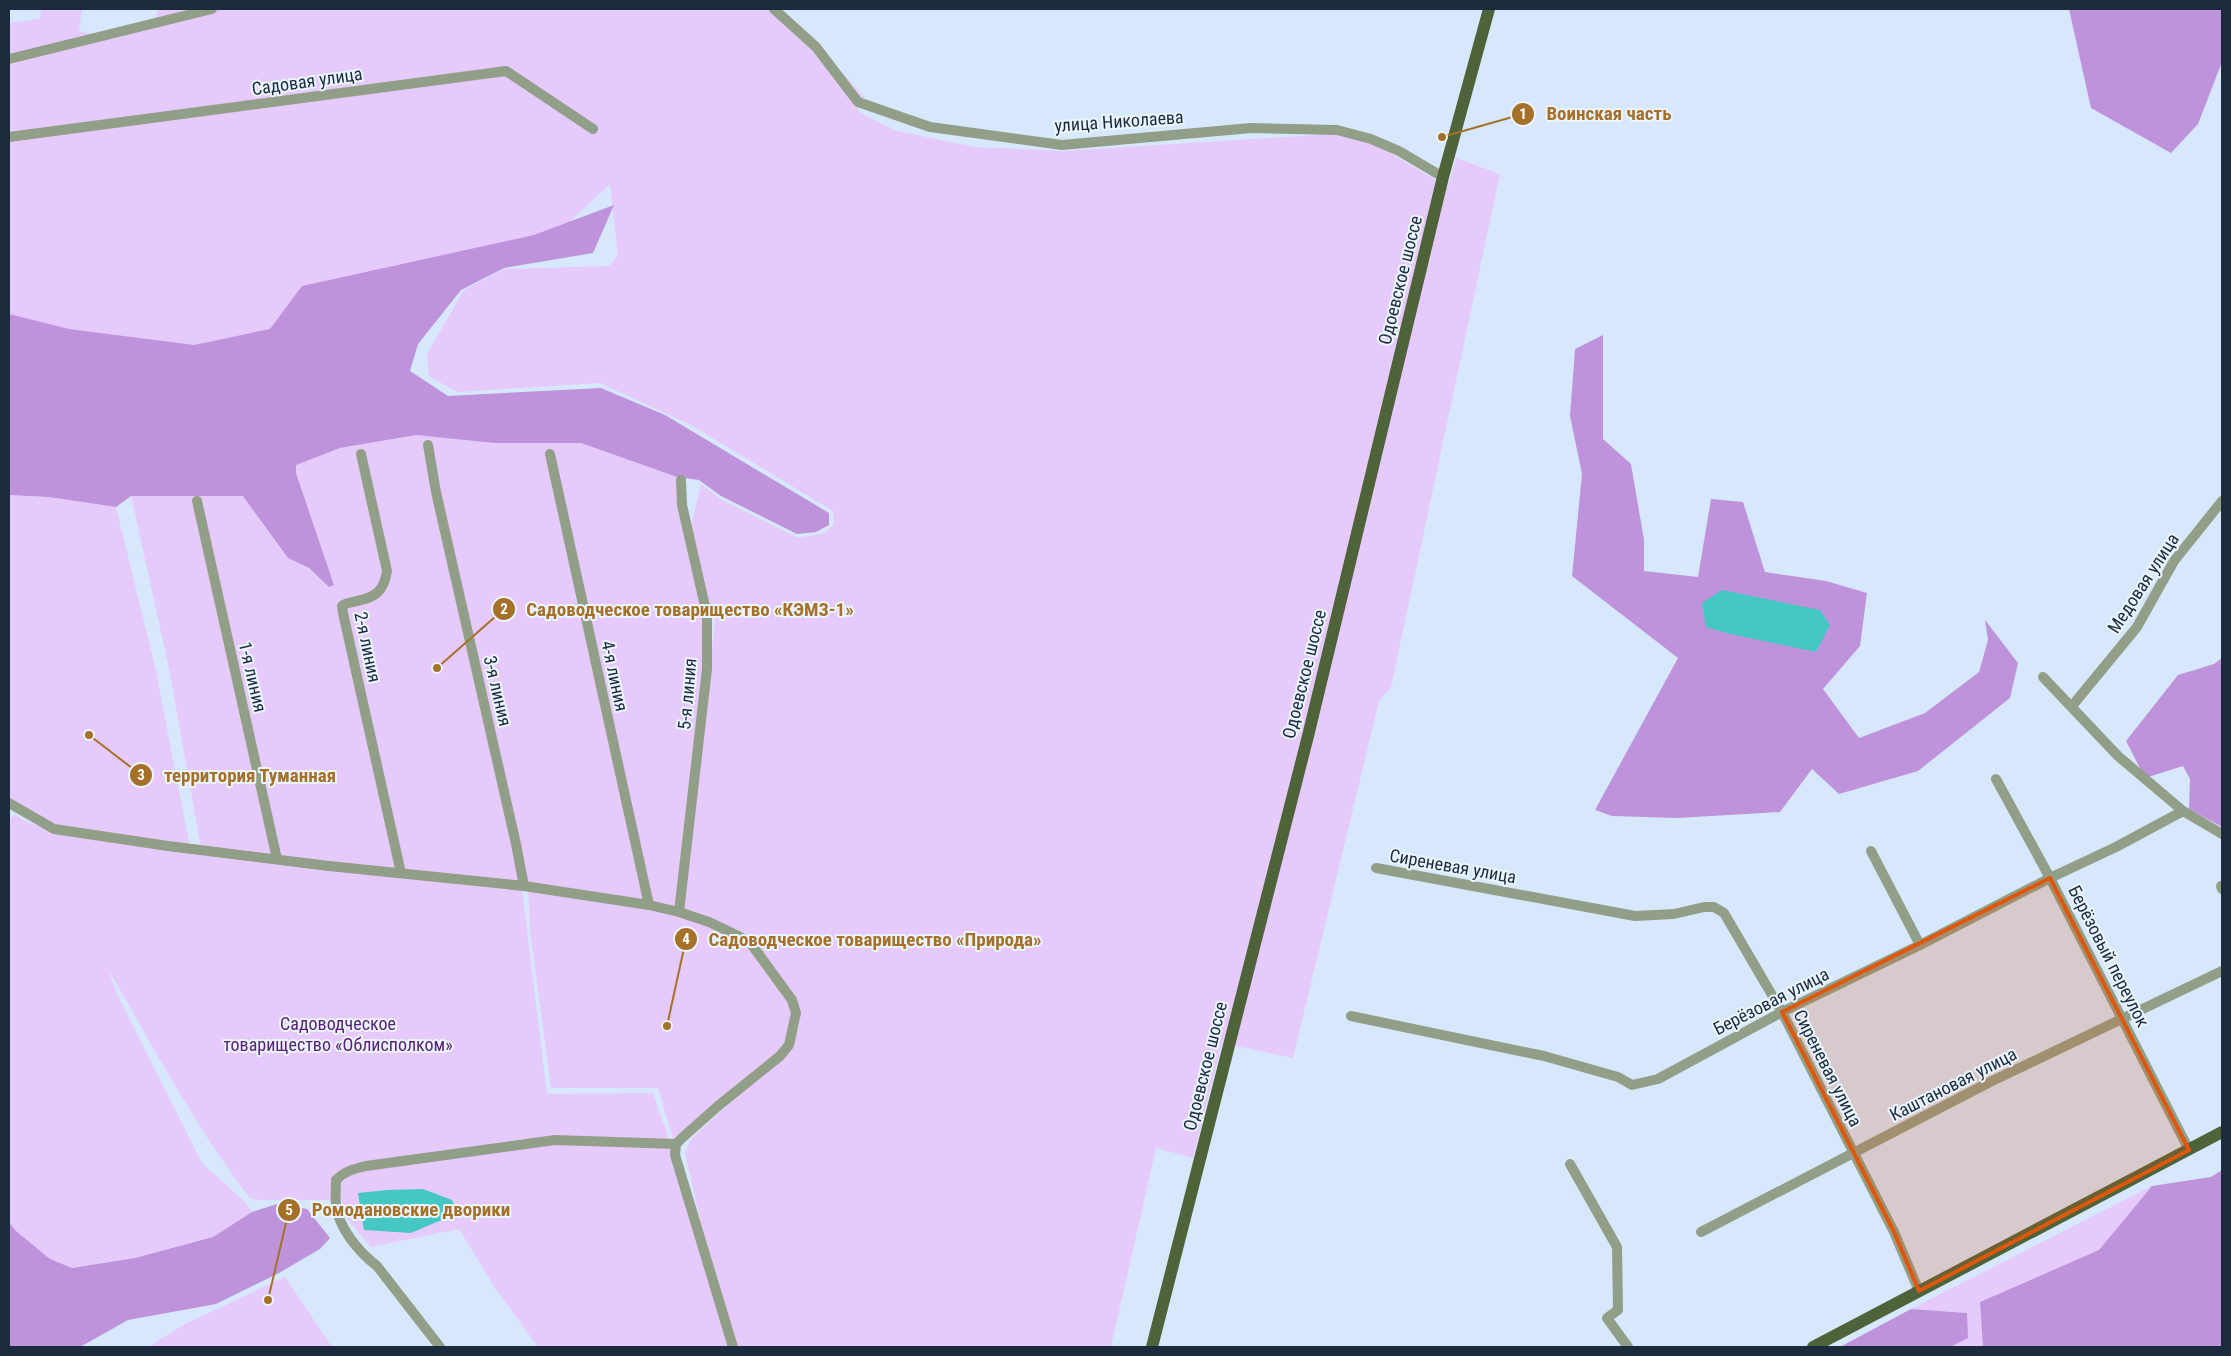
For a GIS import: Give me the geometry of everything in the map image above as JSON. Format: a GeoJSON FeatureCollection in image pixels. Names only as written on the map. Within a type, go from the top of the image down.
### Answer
{"type":"FeatureCollection","features":[{"type":"Feature","properties":{"kind":"main road","name":"Одоевское шоссе"},"geometry":{"type":"LineString","coordinates":[[1152,1347],[1312,719],[1442,177],[1489,9]]}},
{"type":"Feature","properties":{"kind":"main road"},"geometry":{"type":"LineString","coordinates":[[1813,1347],[2222,1132]]}},
{"type":"Feature","properties":{"kind":"street"},"geometry":{"type":"LineString","coordinates":[[9,59],[212,9]]}},
{"type":"Feature","properties":{"kind":"street","name":"улица Николаева"},"geometry":{"type":"LineString","coordinates":[[774,9],[816,47],[858,102],[930,127],[1062,146],[1251,128],[1337,130],[1371,139],[1398,151],[1442,177]]}},
{"type":"Feature","properties":{"kind":"street","name":"Садовая улица"},"geometry":{"type":"LineString","coordinates":[[9,137],[506,71],[593,129]]}},
{"type":"Feature","properties":{"kind":"street","name":"3-я линия"},"geometry":{"type":"LineString","coordinates":[[428,445],[436,492],[524,886]]}},
{"type":"Feature","properties":{"kind":"street","name":"2-я линия"},"geometry":{"type":"LineString","coordinates":[[361,454],[387,571],[385,585],[373,597],[346,603],[342,606],[342,613],[400,874]]}},
{"type":"Feature","properties":{"kind":"street","name":"4-я линия"},"geometry":{"type":"LineString","coordinates":[[550,454],[649,905]]}},
{"type":"Feature","properties":{"kind":"street","name":"5-я линия"},"geometry":{"type":"LineString","coordinates":[[679,912],[707,669],[708,615],[682,505],[681,480]]}},
{"type":"Feature","properties":{"kind":"street","name":"Медовая улица"},"geometry":{"type":"LineString","coordinates":[[2072,706],[2137,627],[2174,561],[2222,501]]}},
{"type":"Feature","properties":{"kind":"street","name":"1-я линия"},"geometry":{"type":"LineString","coordinates":[[196,502],[277,859]]}},
{"type":"Feature","properties":{"kind":"street"},"geometry":{"type":"LineString","coordinates":[[2043,677],[2118,756],[2183,811],[2222,834]]}},
{"type":"Feature","properties":{"kind":"street","name":"Берёзовый переулок"},"geometry":{"type":"LineString","coordinates":[[1996,779],[2050,878],[2189,1150]]}},
{"type":"Feature","properties":{"kind":"street"},"geometry":{"type":"LineString","coordinates":[[9,803],[54,829],[168,846],[400,874],[524,886],[649,905],[709,922],[749,941],[792,1000],[796,1013],[789,1045],[780,1056],[718,1106],[676,1144],[675,1155],[733,1347]]}},
{"type":"Feature","properties":{"kind":"street","name":"Берёзовая улица"},"geometry":{"type":"LineString","coordinates":[[1352,1016],[1544,1056],[1618,1077],[1632,1085],[1658,1079],[1782,1012],[2116,847],[2183,811]]}},
{"type":"Feature","properties":{"kind":"street"},"geometry":{"type":"LineString","coordinates":[[1871,851],[1920,945]]}},
{"type":"Feature","properties":{"kind":"street","name":"Сиреневая улица"},"geometry":{"type":"LineString","coordinates":[[1376,868],[1635,916],[1674,914],[1704,907],[1714,907],[1724,913],[1782,1012],[1894,1232],[1919,1291]]}},
{"type":"Feature","properties":{"kind":"street","name":"Каштановая улица"},"geometry":{"type":"LineString","coordinates":[[1701,1232],[1988,1083],[2222,971]]}},
{"type":"Feature","properties":{"kind":"street"},"geometry":{"type":"LineString","coordinates":[[440,1347],[377,1266],[364,1256],[352,1240],[340,1219],[336,1205],[336,1180],[348,1170],[555,1140],[676,1144]]}},
{"type":"Feature","properties":{"kind":"street"},"geometry":{"type":"LineString","coordinates":[[1570,1164],[1618,1247],[1618,1310],[1607,1318],[1628,1347]]}},
{"type":"Feature","properties":{"kind":"highlighted area"},"geometry":{"type":"Polygon","coordinates":[[[2050,878],[2189,1150],[1919,1291],[1894,1232],[1782,1012],[2050,878]]]}},
{"type":"Feature","properties":{"kind":"green space"},"geometry":{"type":"Polygon","coordinates":[[[41,9],[82,9],[79,31],[109,39],[155,27],[158,9],[781,9],[810,36],[864,97],[857,111],[893,130],[975,147],[1063,151],[1332,134],[1370,141],[1448,187],[1456,158],[1500,174],[1391,687],[1379,701],[1293,1058],[1222,1043],[1193,1158],[1156,1148],[1111,1347],[738,1347],[701,1223],[685,1153],[692,1138],[793,1045],[800,1020],[793,994],[747,933],[683,911],[717,606],[709,605],[691,527],[701,484],[720,499],[798,538],[825,533],[834,524],[833,511],[689,424],[600,383],[457,392],[429,376],[427,354],[464,290],[504,269],[609,266],[618,255],[610,184],[544,246],[272,340],[193,351],[9,330],[9,23],[40,19],[41,9]]]}},
{"type":"Feature","properties":{"kind":"green space"},"geometry":{"type":"Polygon","coordinates":[[[416,435],[494,443],[581,443],[677,477],[677,498],[705,617],[705,663],[677,907],[201,848],[170,673],[131,496],[243,496],[288,558],[308,568],[329,587],[334,584],[296,473],[296,465],[340,448],[416,435]]]}},
{"type":"Feature","properties":{"kind":"green space"},"geometry":{"type":"Polygon","coordinates":[[[9,495],[49,497],[116,507],[156,671],[190,848],[60,828],[9,800],[9,495]]]}},
{"type":"Feature","properties":{"kind":"green space","name":"Садоводческое товарищество «Облисполком»"},"geometry":{"type":"Polygon","coordinates":[[[15,815],[29,823],[62,833],[522,889],[547,1094],[653,1093],[670,1142],[728,1347],[538,1347],[495,1288],[459,1229],[371,1247],[344,1215],[341,1195],[327,1200],[260,1200],[250,1198],[193,1115],[108,969],[117,994],[202,1163],[244,1201],[252,1212],[213,1237],[135,1258],[72,1268],[50,1259],[16,1231],[9,1222],[9,820],[15,815]]]}},
{"type":"Feature","properties":{"kind":"green space"},"geometry":{"type":"Polygon","coordinates":[[[528,889],[655,909],[732,936],[750,948],[791,1004],[794,1014],[783,1050],[673,1139],[658,1088],[551,1088],[531,938],[528,889]]]}},
{"type":"Feature","properties":{"kind":"green space"},"geometry":{"type":"Polygon","coordinates":[[[2152,1186],[2099,1250],[1980,1302],[1983,1347],[1950,1347],[1967,1338],[1967,1313],[1911,1309],[2152,1186]]]}},
{"type":"Feature","properties":{"kind":"green space"},"geometry":{"type":"Polygon","coordinates":[[[285,1277],[332,1347],[148,1347],[185,1324],[285,1277]]]}},
{"type":"Feature","properties":{"kind":"shaded area"},"geometry":{"type":"Polygon","coordinates":[[[2069,9],[2222,9],[2222,62],[2198,124],[2171,153],[2091,108],[2069,9]]]}},
{"type":"Feature","properties":{"kind":"shaded area"},"geometry":{"type":"Polygon","coordinates":[[[614,205],[593,253],[504,268],[461,290],[418,344],[410,371],[448,396],[601,388],[665,415],[829,513],[829,525],[816,532],[797,534],[721,496],[699,480],[677,477],[581,443],[494,443],[416,435],[340,448],[296,465],[296,473],[334,585],[329,587],[309,568],[288,558],[243,496],[131,496],[116,507],[49,497],[9,495],[9,314],[69,329],[194,345],[270,329],[302,286],[534,235],[614,205]]]}},
{"type":"Feature","properties":{"kind":"shaded area"},"geometry":{"type":"Polygon","coordinates":[[[1603,335],[1603,439],[1631,464],[1644,540],[1644,571],[1698,577],[1711,499],[1743,502],[1765,572],[1826,581],[1867,593],[1860,646],[1823,689],[1859,738],[1925,713],[1979,672],[1988,640],[1985,620],[2018,663],[2010,698],[1918,771],[1839,794],[1812,769],[1780,812],[1677,818],[1612,816],[1595,810],[1678,658],[1572,576],[1582,474],[1570,416],[1575,349],[1603,335]]]}},
{"type":"Feature","properties":{"kind":"shaded area"},"geometry":{"type":"Polygon","coordinates":[[[1722,590],[1820,610],[1830,625],[1816,652],[1706,627],[1702,603],[1722,590]]]}},
{"type":"Feature","properties":{"kind":"shaded area"},"geometry":{"type":"Polygon","coordinates":[[[2222,658],[2222,827],[2189,809],[2190,779],[2183,766],[2145,778],[2126,741],[2178,675],[2214,664],[2222,658]]]}},
{"type":"Feature","properties":{"kind":"shaded area"},"geometry":{"type":"Polygon","coordinates":[[[2222,1170],[2222,1347],[1983,1347],[1980,1302],[2099,1250],[2152,1186],[2211,1177],[2222,1170]]]}},
{"type":"Feature","properties":{"kind":"shaded area"},"geometry":{"type":"Polygon","coordinates":[[[423,1189],[452,1200],[458,1213],[411,1233],[364,1230],[358,1193],[423,1189]]]}},
{"type":"Feature","properties":{"kind":"shaded area"},"geometry":{"type":"Polygon","coordinates":[[[277,1204],[307,1209],[330,1238],[320,1249],[279,1273],[216,1304],[128,1320],[80,1347],[9,1347],[9,1222],[16,1231],[50,1259],[72,1268],[135,1258],[213,1237],[252,1212],[277,1204]]]}},
{"type":"Feature","properties":{"kind":"shaded area"},"geometry":{"type":"Polygon","coordinates":[[[1911,1309],[1967,1313],[1968,1338],[1950,1347],[1840,1347],[1911,1309]]]}},
{"type":"Feature","properties":{"kind":"place","name":"Воинская часть"},"geometry":{"type":"Point","coordinates":[1442,137]}},
{"type":"Feature","properties":{"kind":"place","name":"Садоводческое товарищество «КЭМЗ-1»"},"geometry":{"type":"Point","coordinates":[437,668]}},
{"type":"Feature","properties":{"kind":"place","name":"территория Туманная"},"geometry":{"type":"Point","coordinates":[89,735]}},
{"type":"Feature","properties":{"kind":"place","name":"Садоводческое товарищество «Природа»"},"geometry":{"type":"Point","coordinates":[667,1026]}},
{"type":"Feature","properties":{"kind":"place","name":"Ромодановские дворики"},"geometry":{"type":"Point","coordinates":[268,1300]}}]}
